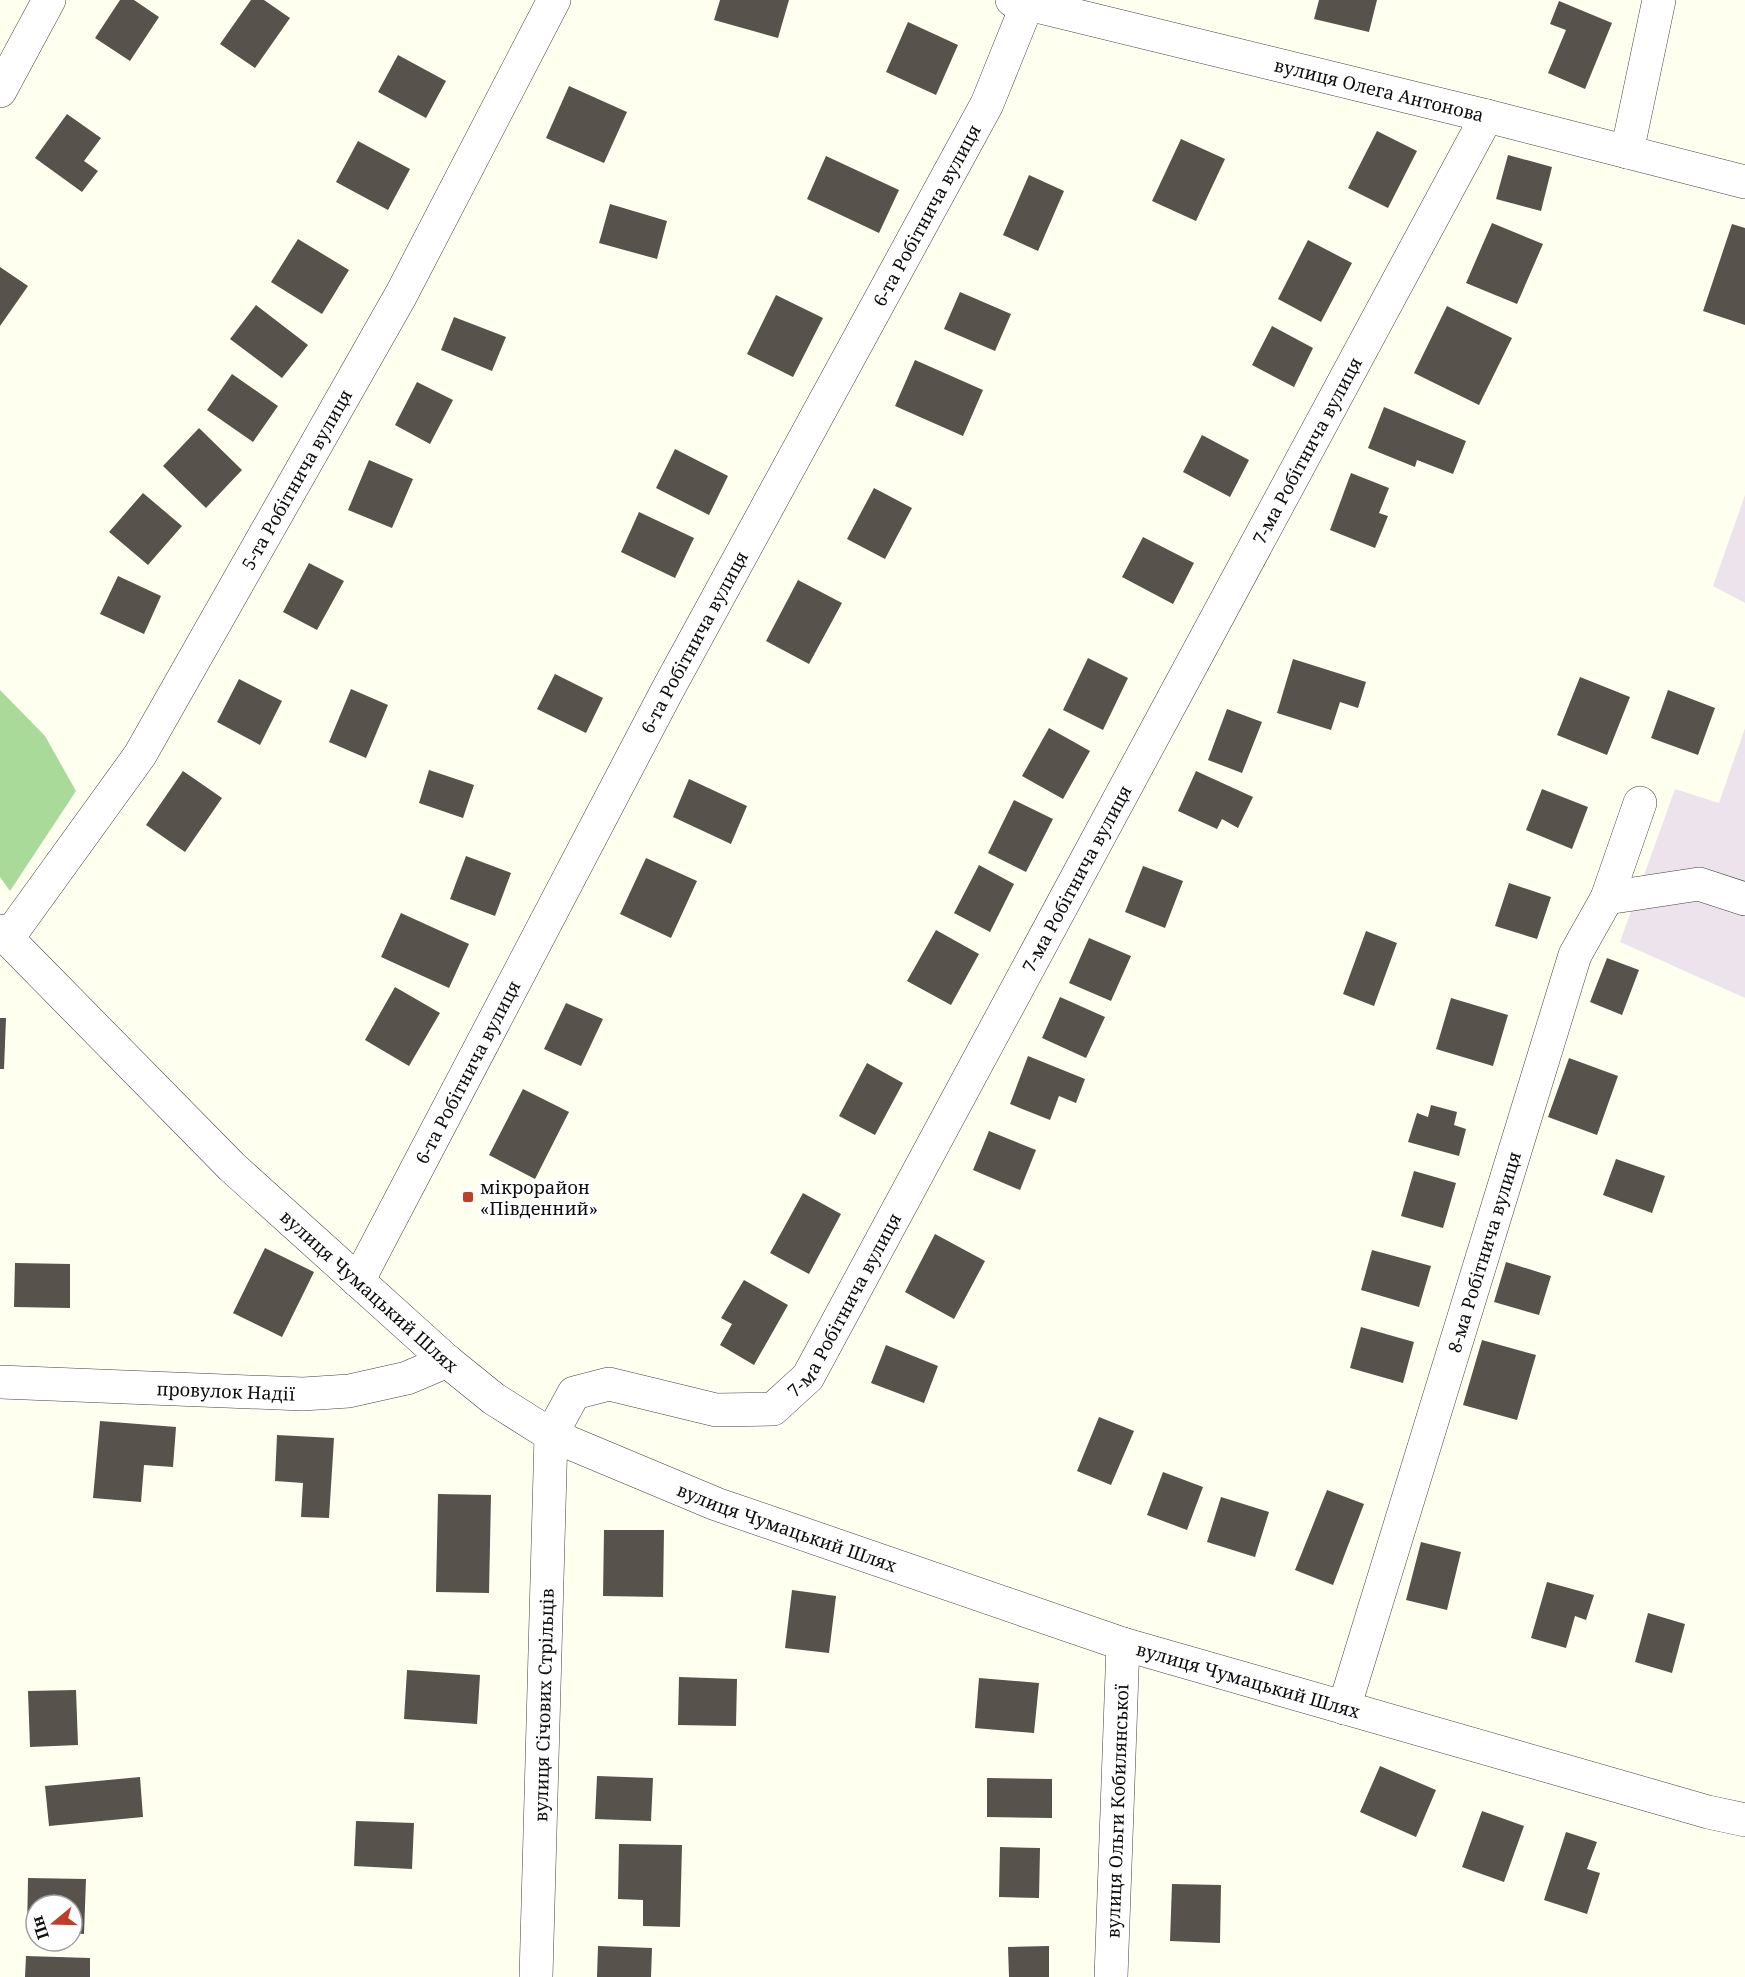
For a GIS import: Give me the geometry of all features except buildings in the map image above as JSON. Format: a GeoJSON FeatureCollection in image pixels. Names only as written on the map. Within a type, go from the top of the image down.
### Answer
{"type":"FeatureCollection","features":[{"type":"Feature","properties":{"kind":"street"},"geometry":{"type":"LineString","coordinates":[[0,91],[49,0]]}},
{"type":"Feature","properties":{"kind":"street","name":"5-та Робітнича вулиця"},"geometry":{"type":"LineString","coordinates":[[4,935],[140,755],[401,295],[554,0]]}},
{"type":"Feature","properties":{"kind":"street"},"geometry":{"type":"LineString","coordinates":[[1627,152],[1659,0]]}},
{"type":"Feature","properties":{"kind":"street","name":"вулиця Олега Антонова"},"geometry":{"type":"LineString","coordinates":[[1023,1],[1745,182]]}},
{"type":"Feature","properties":{"kind":"street","name":"6-та Робітнича вулиця"},"geometry":{"type":"LineString","coordinates":[[358,1281],[667,691],[987,104],[1023,1]]}},
{"type":"Feature","properties":{"kind":"street","name":"7-ма Робітнича вулиця"},"geometry":{"type":"LineString","coordinates":[[551,1435],[574,1393],[609,1384],[716,1410],[773,1409],[808,1377],[1487,116]]}},
{"type":"Feature","properties":{"kind":"street","name":"8-ма Робітнича вулиця"},"geometry":{"type":"LineString","coordinates":[[1344,1708],[1575,955],[1606,898],[1640,803]]}},
{"type":"Feature","properties":{"kind":"street"},"geometry":{"type":"LineString","coordinates":[[1606,898],[1699,884],[1745,899]]}},
{"type":"Feature","properties":{"kind":"street","name":"вулиця Чумацький Шлях"},"geometry":{"type":"LineString","coordinates":[[4,935],[232,1167],[447,1361],[494,1398],[551,1435],[716,1504],[1123,1644],[1708,1812],[1745,1820]]}},
{"type":"Feature","properties":{"kind":"street","name":"провулок Надії"},"geometry":{"type":"LineString","coordinates":[[0,1382],[303,1394],[349,1391],[406,1378],[447,1361]]}},
{"type":"Feature","properties":{"kind":"street","name":"вулиця Січових Стрільців"},"geometry":{"type":"LineString","coordinates":[[536,1977],[551,1435]]}},
{"type":"Feature","properties":{"kind":"street","name":"вулиця Ольги Кобилянської"},"geometry":{"type":"LineString","coordinates":[[1111,1977],[1123,1644]]}},
{"type":"Feature","properties":{"kind":"shaded area"},"geometry":{"type":"Polygon","coordinates":[[[1745,495],[1745,603],[1713,586],[1745,495]]]}},
{"type":"Feature","properties":{"kind":"shaded area"},"geometry":{"type":"Polygon","coordinates":[[[1745,728],[1745,998],[1620,942],[1675,789],[1719,803],[1745,728]]]}},
{"type":"Feature","properties":{"kind":"green space"},"geometry":{"type":"Polygon","coordinates":[[[0,690],[45,736],[76,791],[10,891],[0,877],[0,690]]]}},
{"type":"Feature","properties":{"kind":"place","name":"мікрорайон «Південний»"},"geometry":{"type":"Point","coordinates":[468,1197]}}]}
